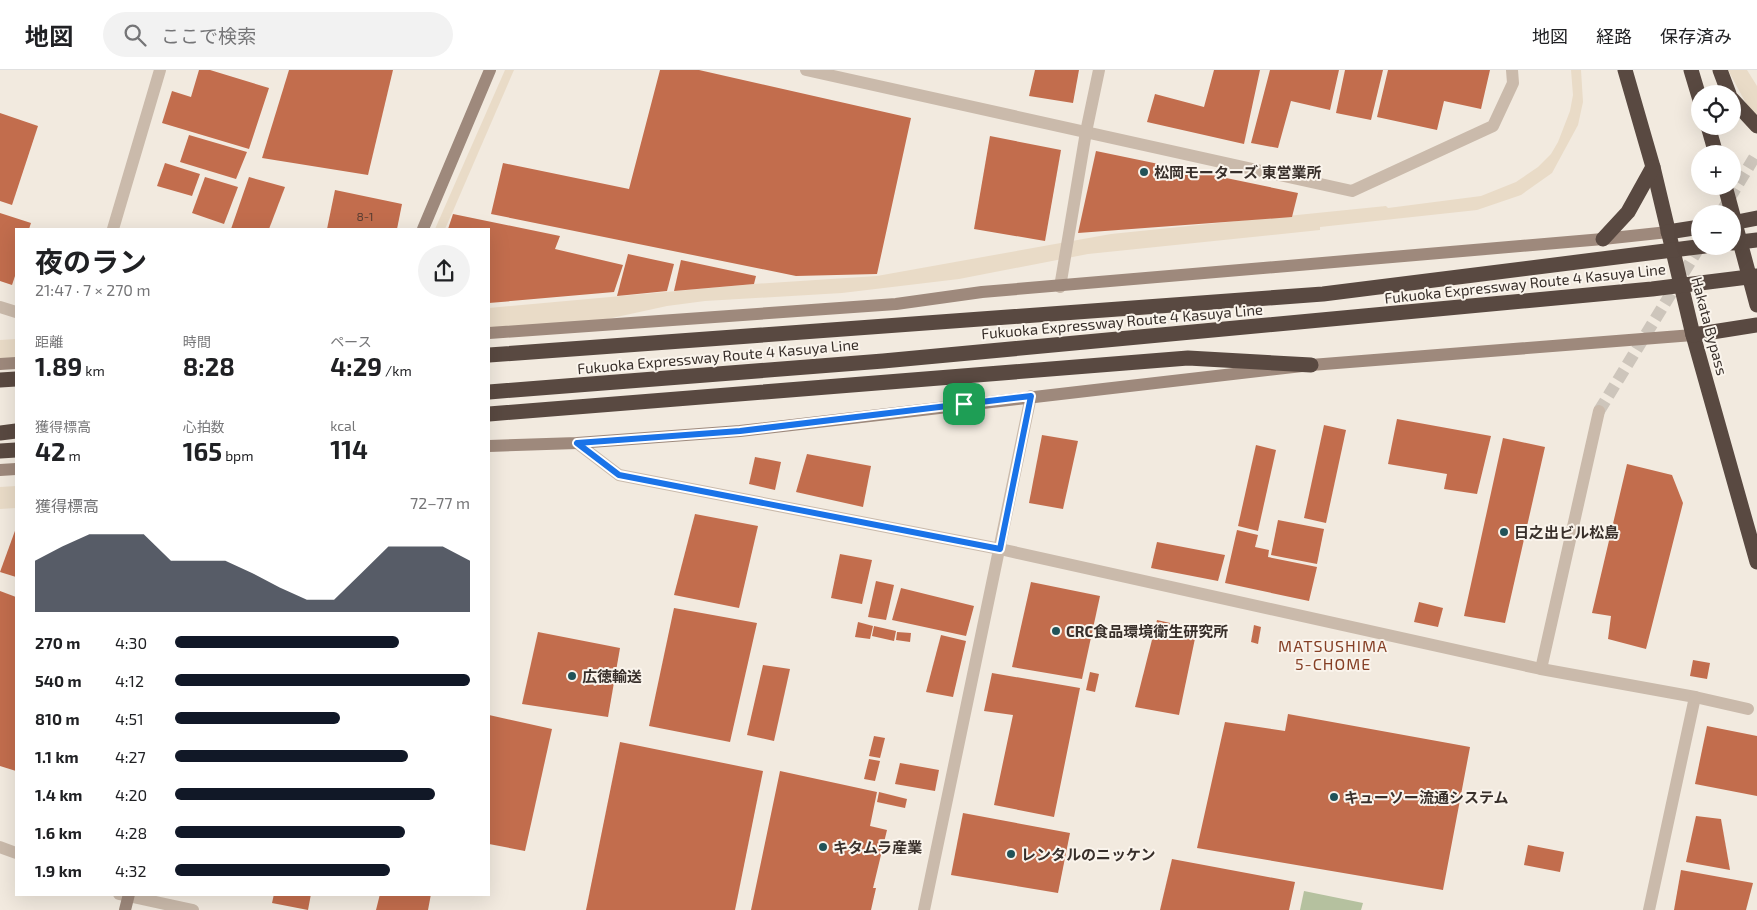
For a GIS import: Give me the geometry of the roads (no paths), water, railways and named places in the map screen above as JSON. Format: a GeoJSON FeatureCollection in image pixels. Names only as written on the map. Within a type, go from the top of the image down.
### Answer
{"type":"FeatureCollection","features":[{"type":"Feature","properties":{"kind":"highway","name":"Hakata Bypass"},"geometry":{"type":"LineString","coordinates":[[1625,70],[1653,167],[1693,335],[1757,562]]}},
{"type":"Feature","properties":{"kind":"highway"},"geometry":{"type":"LineString","coordinates":[[1691,70],[1696,85]]}},
{"type":"Feature","properties":{"kind":"highway"},"geometry":{"type":"LineString","coordinates":[[1720,70],[1726,85]]}},
{"type":"Feature","properties":{"kind":"highway"},"geometry":{"type":"LineString","coordinates":[[1741,109],[1757,126]]}},
{"type":"Feature","properties":{"kind":"highway"},"geometry":{"type":"LineString","coordinates":[[1603,240],[1628,212],[1653,167]]}},
{"type":"Feature","properties":{"kind":"highway"},"geometry":{"type":"LineString","coordinates":[[1741,221],[1757,218]]}},
{"type":"Feature","properties":{"kind":"highway"},"geometry":{"type":"LineString","coordinates":[[1668,232],[1691,228]]}},
{"type":"Feature","properties":{"kind":"highway"},"geometry":{"type":"LineString","coordinates":[[1741,242],[1757,240]]}},
{"type":"Feature","properties":{"kind":"highway"},"geometry":{"type":"LineString","coordinates":[[1741,247],[1757,305]]}},
{"type":"Feature","properties":{"kind":"highway","name":"Fukuoka Expressway Route 4 Kasuya Line"},"geometry":{"type":"LineString","coordinates":[[490,355],[1323,294],[1691,248]]}},
{"type":"Feature","properties":{"kind":"highway","name":"Fukuoka Expressway Route 4 Kasuya Line"},"geometry":{"type":"LineString","coordinates":[[490,392],[883,361],[1652,289],[1757,276]]}},
{"type":"Feature","properties":{"kind":"highway"},"geometry":{"type":"LineString","coordinates":[[1693,335],[1757,325]]}},
{"type":"Feature","properties":{"kind":"highway"},"geometry":{"type":"LineString","coordinates":[[490,414],[1188,358],[1311,365]]}},
{"type":"Feature","properties":{"kind":"highway"},"geometry":{"type":"LineString","coordinates":[[0,380],[15,379]]}},
{"type":"Feature","properties":{"kind":"highway"},"geometry":{"type":"LineString","coordinates":[[0,433],[15,431]]}},
{"type":"Feature","properties":{"kind":"highway"},"geometry":{"type":"LineString","coordinates":[[0,451],[15,450]]}},
{"type":"Feature","properties":{"kind":"street"},"geometry":{"type":"LineString","coordinates":[[113,228],[160,70]]}},
{"type":"Feature","properties":{"kind":"street"},"geometry":{"type":"LineString","coordinates":[[422,228],[490,70]]}},
{"type":"Feature","properties":{"kind":"street"},"geometry":{"type":"LineString","coordinates":[[806,70],[1352,191],[1493,126],[1513,83],[1512,70]]}},
{"type":"Feature","properties":{"kind":"street"},"geometry":{"type":"LineString","coordinates":[[1060,286],[1086,132],[1099,70]]}},
{"type":"Feature","properties":{"kind":"street"},"geometry":{"type":"LineString","coordinates":[[490,333],[896,304],[982,292],[1603,240],[1668,232]]}},
{"type":"Feature","properties":{"kind":"street"},"geometry":{"type":"LineString","coordinates":[[0,307],[15,312]]}},
{"type":"Feature","properties":{"kind":"street"},"geometry":{"type":"LineString","coordinates":[[490,446],[577,443],[740,431],[1311,365],[1693,335]]}},
{"type":"Feature","properties":{"kind":"street"},"geometry":{"type":"LineString","coordinates":[[0,364],[15,363]]}},
{"type":"Feature","properties":{"kind":"street"},"geometry":{"type":"LineString","coordinates":[[924,910],[1031,396]]}},
{"type":"Feature","properties":{"kind":"street"},"geometry":{"type":"LineString","coordinates":[[1541,669],[1600,411]]}},
{"type":"Feature","properties":{"kind":"street"},"geometry":{"type":"LineString","coordinates":[[577,443],[619,475],[1000,549],[1541,669],[1695,697],[1748,709]]}},
{"type":"Feature","properties":{"kind":"street"},"geometry":{"type":"LineString","coordinates":[[0,470],[15,469]]}},
{"type":"Feature","properties":{"kind":"street"},"geometry":{"type":"LineString","coordinates":[[1649,910],[1695,697]]}},
{"type":"Feature","properties":{"kind":"street"},"geometry":{"type":"LineString","coordinates":[[0,847],[15,853]]}},
{"type":"Feature","properties":{"kind":"street"},"geometry":{"type":"LineString","coordinates":[[125,899],[192,910]]}},
{"type":"Feature","properties":{"kind":"tunnel"},"geometry":{"type":"LineString","coordinates":[[1725,205],[1757,153]]}},
{"type":"Feature","properties":{"kind":"tunnel"},"geometry":{"type":"LineString","coordinates":[[1599,411],[1694,255]]}},
{"type":"Feature","properties":{"kind":"place","name":"松岡モーターズ 東営業所"},"geometry":{"type":"Point","coordinates":[1144,172]}},
{"type":"Feature","properties":{"kind":"place","name":"日之出ビル松島"},"geometry":{"type":"Point","coordinates":[1504,532]}},
{"type":"Feature","properties":{"kind":"place","name":"CRC食品環境衛生研究所"},"geometry":{"type":"Point","coordinates":[1056,631]}},
{"type":"Feature","properties":{"kind":"place","name":"広徳輸送"},"geometry":{"type":"Point","coordinates":[572,676]}},
{"type":"Feature","properties":{"kind":"place","name":"キューソー流通システム"},"geometry":{"type":"Point","coordinates":[1334,797]}},
{"type":"Feature","properties":{"kind":"place","name":"キタムラ産業"},"geometry":{"type":"Point","coordinates":[823,847]}},
{"type":"Feature","properties":{"kind":"place","name":"レンタルのニッケン"},"geometry":{"type":"Point","coordinates":[1011,854]}},
{"type":"Feature","properties":{"kind":"district","name":"MATSUSHIMA 5-CHOME"},"geometry":{"type":"Point","coordinates":[1333,654]}}]}
